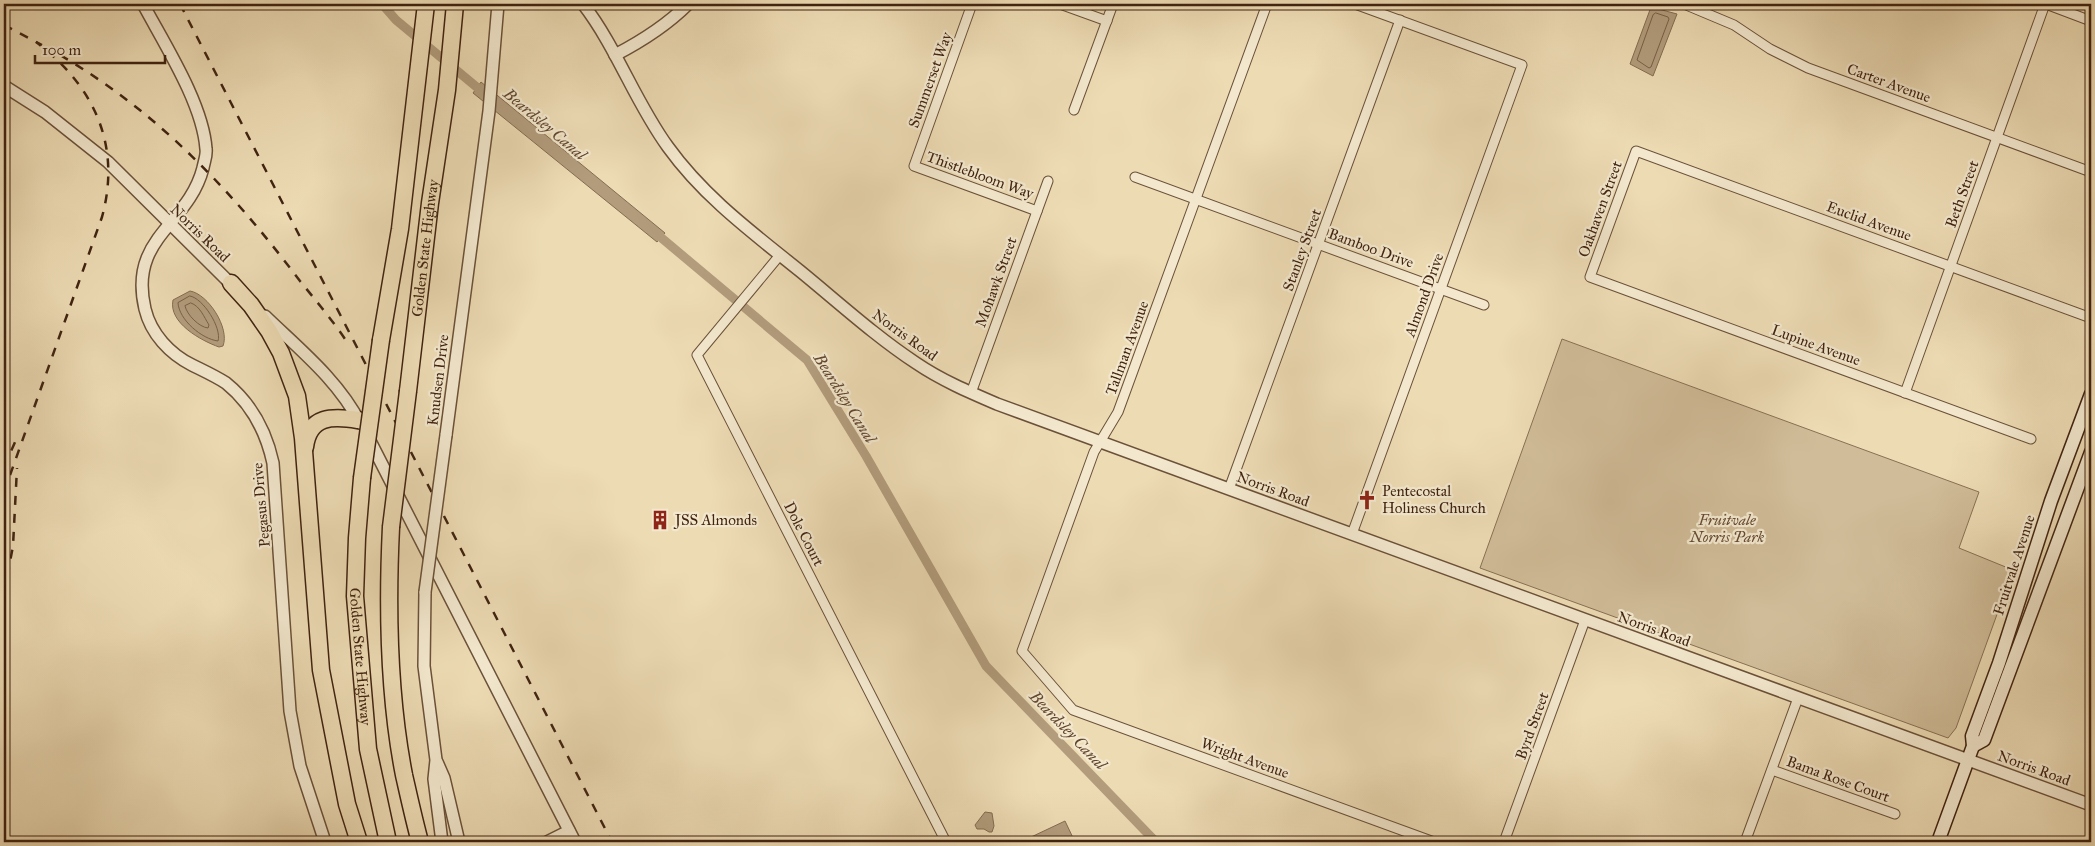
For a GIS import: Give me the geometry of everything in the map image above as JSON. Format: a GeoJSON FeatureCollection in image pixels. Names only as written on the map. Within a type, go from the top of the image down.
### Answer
{"type":"FeatureCollection","features":[{"type":"Feature","properties":{"kind":"highway","name":"Golden State Highway"},"geometry":{"type":"LineString","coordinates":[[420,842],[404,774],[391,666],[388,607],[392,527],[430,204],[447,90],[455,4]]}},
{"type":"Feature","properties":{"kind":"highway","name":"Golden State Highway"},"geometry":{"type":"LineString","coordinates":[[388,842],[368,749],[355,596],[357,538],[362,478],[381,340],[400,229],[426,10]]}},
{"type":"Feature","properties":{"kind":"highway"},"geometry":{"type":"LineString","coordinates":[[231,283],[258,314],[281,353],[297,396],[304,451],[321,670],[347,804],[359,842]]}},
{"type":"Feature","properties":{"kind":"highway"},"geometry":{"type":"LineString","coordinates":[[304,451],[307,436],[318,423],[334,417],[358,420]]}},
{"type":"Feature","properties":{"kind":"main road","name":"Fruitvale Avenue"},"geometry":{"type":"LineString","coordinates":[[1938,842],[1974,746],[1972,736],[1999,663],[2037,545],[2091,394]]}},
{"type":"Feature","properties":{"kind":"main road","name":"Fruitvale Avenue"},"geometry":{"type":"LineString","coordinates":[[1974,746],[1984,740],[2091,452]]}},
{"type":"Feature","properties":{"kind":"main road"},"geometry":{"type":"LineString","coordinates":[[2037,545],[2054,551]]}},
{"type":"Feature","properties":{"kind":"street","name":"Pegasus Drive"},"geometry":{"type":"LineString","coordinates":[[144,4],[196,105],[203,126],[207,151],[198,182],[182,208],[157,238],[144,265],[141,285],[146,311],[157,336],[174,354],[225,383],[248,405],[256,416],[270,446],[274,463],[290,711],[300,766],[326,842]]}},
{"type":"Feature","properties":{"kind":"street","name":"Knudsen Drive"},"geometry":{"type":"LineString","coordinates":[[442,842],[434,779],[436,760],[424,666],[425,592],[492,82],[498,4]]}},
{"type":"Feature","properties":{"kind":"street","name":"Norris Road"},"geometry":{"type":"LineString","coordinates":[[583,4],[616,55],[653,125],[686,170],[724,209],[894,348],[932,373],[971,393],[1099,441],[2091,805]]}},
{"type":"Feature","properties":{"kind":"street"},"geometry":{"type":"LineString","coordinates":[[616,55],[638,43],[688,4]]}},
{"type":"Feature","properties":{"kind":"street","name":"Summerset Way"},"geometry":{"type":"LineString","coordinates":[[914,166],[972,4]]}},
{"type":"Feature","properties":{"kind":"street"},"geometry":{"type":"LineString","coordinates":[[1060,4],[1107,21]]}},
{"type":"Feature","properties":{"kind":"street"},"geometry":{"type":"LineString","coordinates":[[1074,110],[1113,4]]}},
{"type":"Feature","properties":{"kind":"street","name":"Tallman Avenue"},"geometry":{"type":"LineString","coordinates":[[1054,688],[1022,651],[1099,441],[1118,412],[1266,4]]}},
{"type":"Feature","properties":{"kind":"street"},"geometry":{"type":"LineString","coordinates":[[1355,4],[1400,20]]}},
{"type":"Feature","properties":{"kind":"street","name":"Carter Avenue"},"geometry":{"type":"LineString","coordinates":[[1684,4],[1734,25],[1770,49],[1808,68],[2091,172]]}},
{"type":"Feature","properties":{"kind":"street"},"geometry":{"type":"LineString","coordinates":[[2046,4],[2091,20]]}},
{"type":"Feature","properties":{"kind":"street","name":"Beth Street"},"geometry":{"type":"LineString","coordinates":[[1905,393],[2046,4]]}},
{"type":"Feature","properties":{"kind":"street","name":"Almond Drive"},"geometry":{"type":"LineString","coordinates":[[1352,534],[1522,65],[1400,20]]}},
{"type":"Feature","properties":{"kind":"street","name":"Stanley Street"},"geometry":{"type":"LineString","coordinates":[[1229,489],[1400,20]]}},
{"type":"Feature","properties":{"kind":"street","name":"Norris Road"},"geometry":{"type":"LineString","coordinates":[[4,86],[45,112],[91,148],[327,375],[358,420]]}},
{"type":"Feature","properties":{"kind":"street","name":"Euclid Avenue"},"geometry":{"type":"LineString","coordinates":[[1636,151],[2091,318]]}},
{"type":"Feature","properties":{"kind":"street","name":"Oakhaven Street"},"geometry":{"type":"LineString","coordinates":[[1590,278],[1636,151]]}},
{"type":"Feature","properties":{"kind":"street","name":"Thistlebloom Way"},"geometry":{"type":"LineString","coordinates":[[914,166],[1037,210]]}},
{"type":"Feature","properties":{"kind":"street","name":"Bamboo Drive"},"geometry":{"type":"LineString","coordinates":[[1135,177],[1484,305]]}},
{"type":"Feature","properties":{"kind":"street","name":"Mohawk Street"},"geometry":{"type":"LineString","coordinates":[[971,393],[1048,181]]}},
{"type":"Feature","properties":{"kind":"street","name":"Dole Court"},"geometry":{"type":"LineString","coordinates":[[780,255],[697,355],[946,842]]}},
{"type":"Feature","properties":{"kind":"street","name":"Lupine Avenue"},"geometry":{"type":"LineString","coordinates":[[1590,278],[2031,439]]}},
{"type":"Feature","properties":{"kind":"street"},"geometry":{"type":"LineString","coordinates":[[358,420],[575,842]]}},
{"type":"Feature","properties":{"kind":"street","name":"Byrd Street"},"geometry":{"type":"LineString","coordinates":[[1504,842],[1586,620]]}},
{"type":"Feature","properties":{"kind":"street","name":"Wright Avenue"},"geometry":{"type":"LineString","coordinates":[[1054,688],[1073,710],[1411,838],[1434,842]]}},
{"type":"Feature","properties":{"kind":"street"},"geometry":{"type":"LineString","coordinates":[[1746,842],[1798,698]]}},
{"type":"Feature","properties":{"kind":"street","name":"Knudsen Drive"},"geometry":{"type":"LineString","coordinates":[[436,760],[444,778],[459,842]]}},
{"type":"Feature","properties":{"kind":"street","name":"Bama Rose Court"},"geometry":{"type":"LineString","coordinates":[[1772,770],[1895,814]]}},
{"type":"Feature","properties":{"kind":"street"},"geometry":{"type":"LineString","coordinates":[[547,842],[569,831]]}},
{"type":"Feature","properties":{"kind":"green space","name":"Fruitvale Norris Park"},"geometry":{"type":"Polygon","coordinates":[[[1562,339],[1979,492],[1959,548],[2013,570],[1956,728],[1948,738],[1480,568],[1562,339]]]}},
{"type":"Feature","properties":{"kind":"water"},"geometry":{"type":"Polygon","coordinates":[[[1651,7],[1677,14],[1653,76],[1630,64],[1651,7]]]}},
{"type":"Feature","properties":{"kind":"water"},"geometry":{"type":"Polygon","coordinates":[[[481,82],[665,233],[657,242],[473,93],[481,82]]]}},
{"type":"Feature","properties":{"kind":"water"},"geometry":{"type":"Polygon","coordinates":[[[190,291],[204,298],[216,313],[223,330],[223,346],[219,347],[196,336],[176,316],[173,300],[190,291]]]}},
{"type":"Feature","properties":{"kind":"water"},"geometry":{"type":"Polygon","coordinates":[[[985,812],[992,813],[994,826],[992,832],[977,829],[975,825],[985,812]]]}},
{"type":"Feature","properties":{"kind":"water"},"geometry":{"type":"Polygon","coordinates":[[[1065,821],[1075,842],[1031,842],[1029,838],[1065,821]]]}},
{"type":"Feature","properties":{"kind":"waterway","name":"Beardsley Canal"},"geometry":{"type":"LineString","coordinates":[[382,4],[396,20],[485,94]]}},
{"type":"Feature","properties":{"kind":"waterway","name":"Beardsley Canal"},"geometry":{"type":"LineString","coordinates":[[652,230],[807,360],[866,456],[986,666],[1156,842]]}},
{"type":"Feature","properties":{"kind":"railway"},"geometry":{"type":"LineString","coordinates":[[180,4],[612,842]]}},
{"type":"Feature","properties":{"kind":"railway"},"geometry":{"type":"LineString","coordinates":[[4,25],[42,45]]}},
{"type":"Feature","properties":{"kind":"railway"},"geometry":{"type":"LineString","coordinates":[[4,492],[102,217],[107,190],[108,165],[105,141],[98,118],[87,97],[73,77],[36,42]]}},
{"type":"Feature","properties":{"kind":"railway"},"geometry":{"type":"LineString","coordinates":[[60,55],[130,102],[192,156],[248,216],[349,345]]}},
{"type":"Feature","properties":{"kind":"railway"},"geometry":{"type":"LineString","coordinates":[[4,467],[16,440]]}},
{"type":"Feature","properties":{"kind":"railway"},"geometry":{"type":"LineString","coordinates":[[4,594],[13,546],[17,468]]}},
{"type":"Feature","properties":{"kind":"place","name":"Pentecostal Holiness Church"},"geometry":{"type":"Point","coordinates":[1367,500]}},
{"type":"Feature","properties":{"kind":"place","name":"JSS Almonds"},"geometry":{"type":"Point","coordinates":[660,520]}}]}
